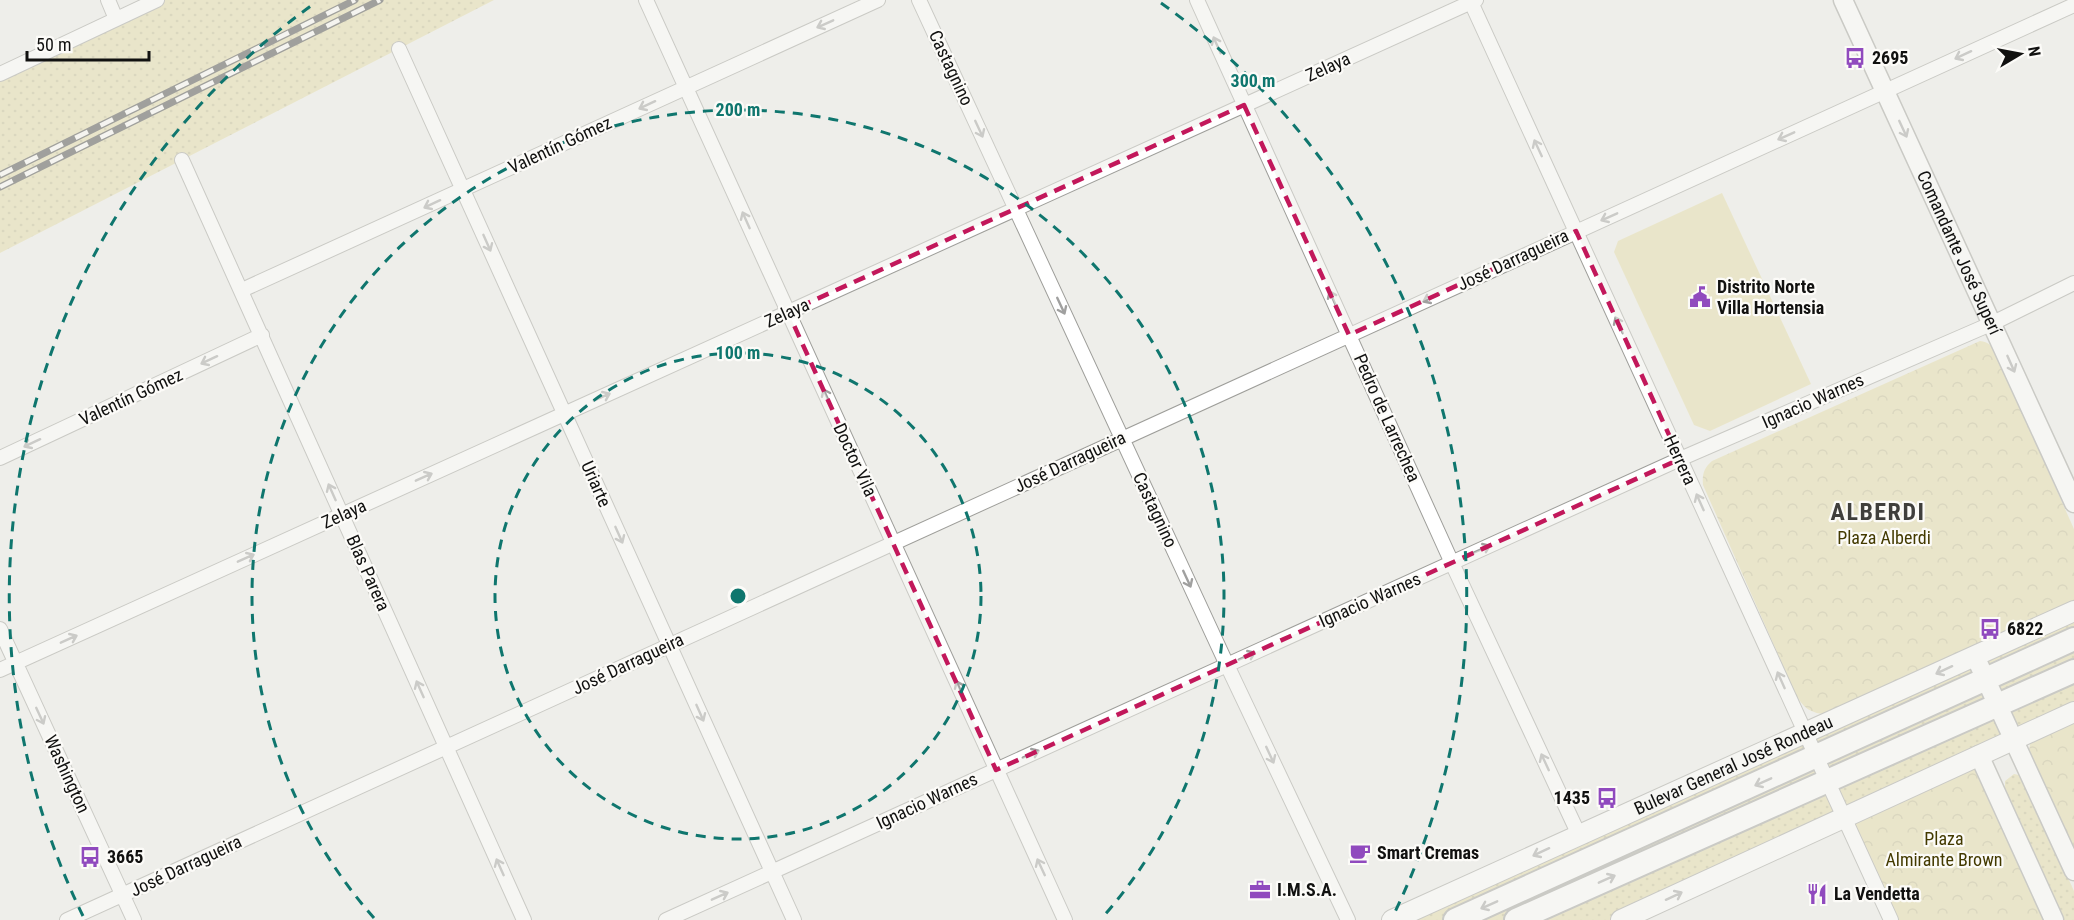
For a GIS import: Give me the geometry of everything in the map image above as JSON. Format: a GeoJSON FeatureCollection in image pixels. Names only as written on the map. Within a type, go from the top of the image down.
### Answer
{"type":"FeatureCollection","features":[{"type":"Feature","properties":{"kind":"main road","name":"Bulevar General José Rondeau"},"geometry":{"type":"LineString","coordinates":[[1392,920],[2074,612]]}},
{"type":"Feature","properties":{"kind":"main road","name":"Bulevar General José Rondeau"},"geometry":{"type":"LineString","coordinates":[[1455,920],[1986,681],[2074,639]]}},
{"type":"Feature","properties":{"kind":"main road"},"geometry":{"type":"LineString","coordinates":[[1516,920],[2074,671]]}},
{"type":"Feature","properties":{"kind":"main road"},"geometry":{"type":"LineString","coordinates":[[1621,920],[2074,712]]}},
{"type":"Feature","properties":{"kind":"street"},"geometry":{"type":"LineString","coordinates":[[108,0],[116,19]]}},
{"type":"Feature","properties":{"kind":"street"},"geometry":{"type":"LineString","coordinates":[[0,74],[157,0]]}},
{"type":"Feature","properties":{"kind":"street","name":"Doctor Vila"},"geometry":{"type":"LineString","coordinates":[[646,0],[1065,920]]}},
{"type":"Feature","properties":{"kind":"street","name":"Valentín Gómez"},"geometry":{"type":"LineString","coordinates":[[242,290],[878,0]]}},
{"type":"Feature","properties":{"kind":"street","name":"Castagnino"},"geometry":{"type":"LineString","coordinates":[[919,0],[1227,665],[1348,920]]}},
{"type":"Feature","properties":{"kind":"street","name":"Pedro de Larrechea"},"geometry":{"type":"LineString","coordinates":[[1197,0],[1452,563],[1579,835]]}},
{"type":"Feature","properties":{"kind":"street","name":"Comandante José Superí"},"geometry":{"type":"LineString","coordinates":[[1844,0],[2074,503]]}},
{"type":"Feature","properties":{"kind":"street","name":"Zelaya"},"geometry":{"type":"LineString","coordinates":[[0,670],[1472,1]]}},
{"type":"Feature","properties":{"kind":"street","name":"Herrera"},"geometry":{"type":"LineString","coordinates":[[1472,1],[1891,920]]}},
{"type":"Feature","properties":{"kind":"street","name":"José Darragueira"},"geometry":{"type":"LineString","coordinates":[[67,920],[2074,4]]}},
{"type":"Feature","properties":{"kind":"street","name":"Uriarte"},"geometry":{"type":"LineString","coordinates":[[399,49],[794,920]]}},
{"type":"Feature","properties":{"kind":"street","name":"Blas Parera"},"geometry":{"type":"LineString","coordinates":[[182,160],[524,920]]}},
{"type":"Feature","properties":{"kind":"street","name":"Ignacio Warnes"},"geometry":{"type":"LineString","coordinates":[[666,920],[1680,459],[1993,323],[2074,283]]}},
{"type":"Feature","properties":{"kind":"street","name":"Valentín Gómez"},"geometry":{"type":"LineString","coordinates":[[0,458],[262,336]]}},
{"type":"Feature","properties":{"kind":"street","name":"Washington"},"geometry":{"type":"LineString","coordinates":[[0,629],[134,920]]}},
{"type":"Feature","properties":{"kind":"street"},"geometry":{"type":"LineString","coordinates":[[1975,656],[2074,871]]}},
{"type":"Feature","properties":{"kind":"street"},"geometry":{"type":"LineString","coordinates":[[1979,755],[2054,920]]}},
{"type":"Feature","properties":{"kind":"highlighted area"},"geometry":{"type":"Polygon","coordinates":[[[1244,105],[1349,335],[1576,231],[1680,459],[996,770],[788,312],[1244,105]]]}},
{"type":"Feature","properties":{"kind":"green space"},"geometry":{"type":"Polygon","coordinates":[[[157,0],[494,0],[0,253],[0,74],[157,0]]]}},
{"type":"Feature","properties":{"kind":"green space"},"geometry":{"type":"Polygon","coordinates":[[[1722,193],[1811,384],[1710,431],[1694,425],[1614,252],[1618,241],[1722,193]]]}},
{"type":"Feature","properties":{"kind":"green space","name":"Plaza Alberdi"},"geometry":{"type":"Polygon","coordinates":[[[1980,341],[1990,344],[1996,354],[2074,529],[2074,605],[1831,714],[1809,710],[1795,693],[1703,485],[1704,472],[1712,461],[1980,341]]]}},
{"type":"Feature","properties":{"kind":"green space"},"geometry":{"type":"Polygon","coordinates":[[[2074,611],[2074,712],[1621,920],[1392,920],[2074,611]]]}},
{"type":"Feature","properties":{"kind":"green space"},"geometry":{"type":"Polygon","coordinates":[[[2074,719],[2074,856],[2028,756],[2031,739],[2074,719]]]}},
{"type":"Feature","properties":{"kind":"green space","name":"Plaza Almirante Brown"},"geometry":{"type":"Polygon","coordinates":[[[1979,755],[2054,920],[1891,920],[1843,817],[1979,755]]]}},
{"type":"Feature","properties":{"kind":"green space"},"geometry":{"type":"Polygon","coordinates":[[[2014,774],[2023,779],[2074,891],[2074,920],[2064,920],[2005,789],[2005,781],[2014,774]]]}},
{"type":"Feature","properties":{"kind":"railway"},"geometry":{"type":"LineString","coordinates":[[0,175],[355,0]]}},
{"type":"Feature","properties":{"kind":"railway"},"geometry":{"type":"LineString","coordinates":[[0,187],[380,0]]}},
{"type":"Feature","properties":{"kind":"place","name":"2695"},"geometry":{"type":"Point","coordinates":[1855,58]}},
{"type":"Feature","properties":{"kind":"place","name":"Distrito Norte Villa Hortensia"},"geometry":{"type":"Point","coordinates":[1700,297]}},
{"type":"Feature","properties":{"kind":"place","name":"6822"},"geometry":{"type":"Point","coordinates":[1990,629]}},
{"type":"Feature","properties":{"kind":"place","name":"1435"},"geometry":{"type":"Point","coordinates":[1607,798]}},
{"type":"Feature","properties":{"kind":"place","name":"Smart Cremas"},"geometry":{"type":"Point","coordinates":[1360,853]}},
{"type":"Feature","properties":{"kind":"place","name":"3665"},"geometry":{"type":"Point","coordinates":[90,857]}},
{"type":"Feature","properties":{"kind":"place","name":"I.M.S.A."},"geometry":{"type":"Point","coordinates":[1260,890]}},
{"type":"Feature","properties":{"kind":"place","name":"La Vendetta"},"geometry":{"type":"Point","coordinates":[1817,894]}},
{"type":"Feature","properties":{"kind":"district","name":"ALBERDI"},"geometry":{"type":"Point","coordinates":[1878,512]}}]}
